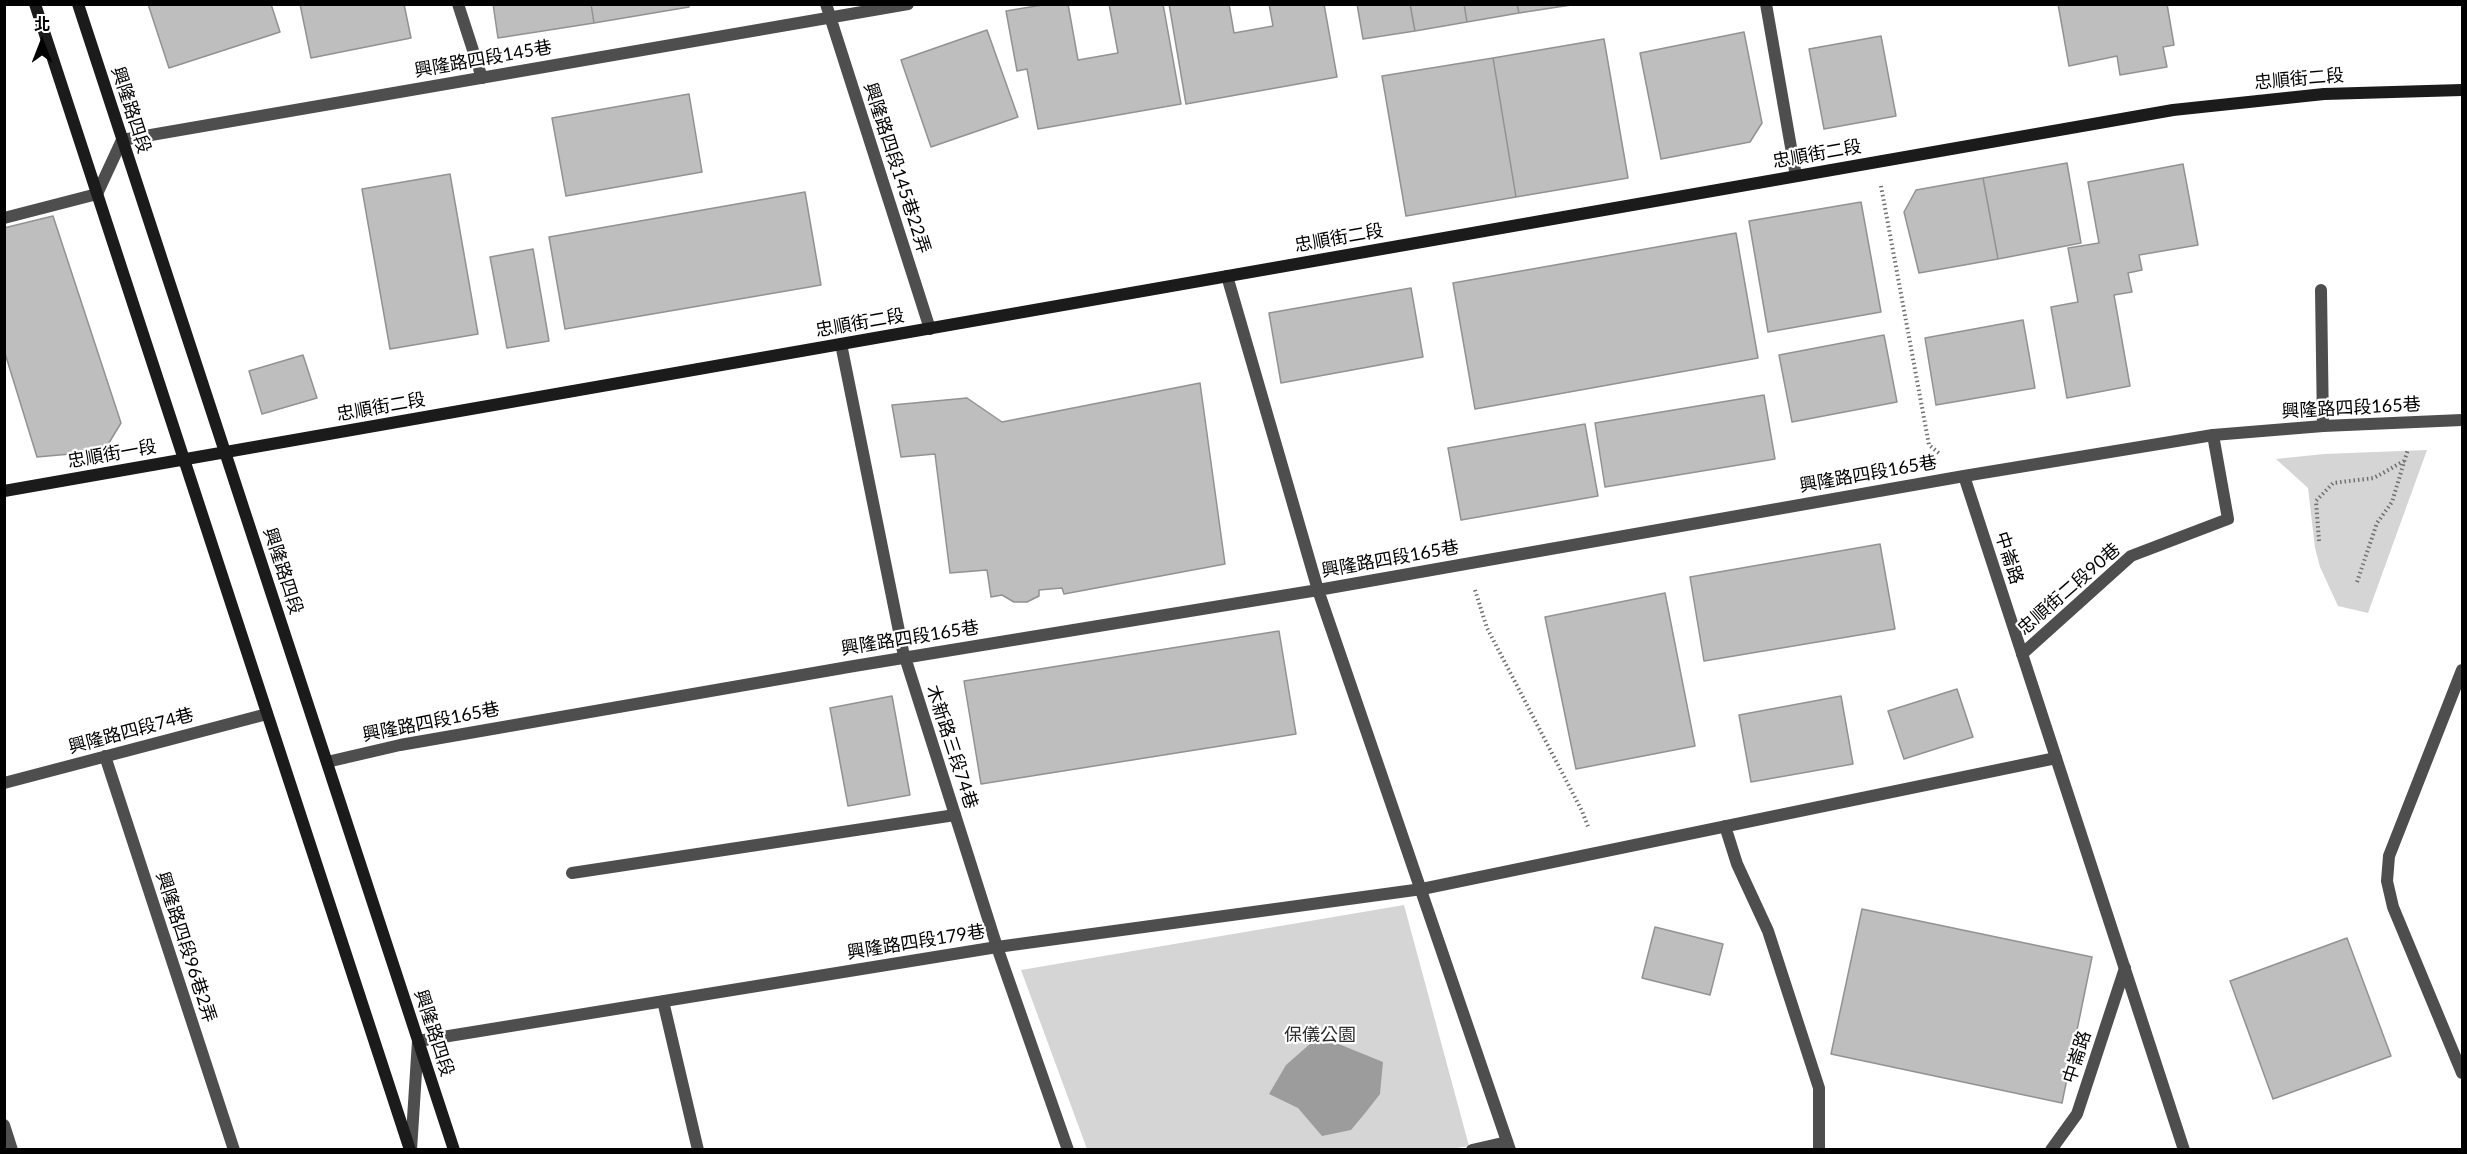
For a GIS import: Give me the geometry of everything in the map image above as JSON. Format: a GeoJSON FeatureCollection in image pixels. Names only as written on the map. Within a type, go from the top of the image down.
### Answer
{"type":"FeatureCollection","features":[{"type":"Feature","properties":{"kind":"street"},"geometry":{"type":"LineString","coordinates":[[35,4],[411,1149]]}},
{"type":"Feature","properties":{"kind":"street","name":"興隆路四段"},"geometry":{"type":"LineString","coordinates":[[78,4],[454,1149]]}},
{"type":"Feature","properties":{"kind":"street"},"geometry":{"type":"LineString","coordinates":[[458,4],[482,78]]}},
{"type":"Feature","properties":{"kind":"street","name":"興隆路四段145巷22弄"},"geometry":{"type":"LineString","coordinates":[[826,4],[930,328]]}},
{"type":"Feature","properties":{"kind":"street","name":"興隆路四段145巷"},"geometry":{"type":"LineString","coordinates":[[122,140],[908,4]]}},
{"type":"Feature","properties":{"kind":"street"},"geometry":{"type":"LineString","coordinates":[[1766,4],[1796,176]]}},
{"type":"Feature","properties":{"kind":"street","name":"忠順街二段"},"geometry":{"type":"LineString","coordinates":[[225,453],[2173,110],[2325,93],[2463,90]]}},
{"type":"Feature","properties":{"kind":"street"},"geometry":{"type":"LineString","coordinates":[[4,218],[96,194],[122,140]]}},
{"type":"Feature","properties":{"kind":"street"},"geometry":{"type":"LineString","coordinates":[[1227,276],[1318,590],[1509,1146],[1472,1149]]}},
{"type":"Feature","properties":{"kind":"street"},"geometry":{"type":"LineString","coordinates":[[2321,290],[2323,426]]}},
{"type":"Feature","properties":{"kind":"street","name":"木新路三段74巷"},"geometry":{"type":"LineString","coordinates":[[841,344],[905,657],[997,947],[1068,1149]]}},
{"type":"Feature","properties":{"kind":"street","name":"興隆路四段165巷"},"geometry":{"type":"LineString","coordinates":[[327,762],[400,744],[905,657],[1318,590],[1964,476],[2213,435],[2323,426],[2463,420]]}},
{"type":"Feature","properties":{"kind":"street","name":"忠順街二段90巷"},"geometry":{"type":"LineString","coordinates":[[2022,654],[2131,556],[2228,519],[2213,435]]}},
{"type":"Feature","properties":{"kind":"street","name":"忠順街一段"},"geometry":{"type":"LineString","coordinates":[[4,491],[225,453]]}},
{"type":"Feature","properties":{"kind":"street","name":"中崙路"},"geometry":{"type":"LineString","coordinates":[[1964,476],[2184,1149]]}},
{"type":"Feature","properties":{"kind":"street"},"geometry":{"type":"LineString","coordinates":[[2463,670],[2389,856],[2387,881],[2393,907],[2463,1073]]}},
{"type":"Feature","properties":{"kind":"street","name":"興隆路四段74巷"},"geometry":{"type":"LineString","coordinates":[[4,783],[267,714]]}},
{"type":"Feature","properties":{"kind":"street","name":"興隆路四段96巷2弄"},"geometry":{"type":"LineString","coordinates":[[105,756],[234,1149]]}},
{"type":"Feature","properties":{"kind":"street","name":"興隆路四段179巷"},"geometry":{"type":"LineString","coordinates":[[418,1041],[997,947],[1422,889],[2056,758]]}},
{"type":"Feature","properties":{"kind":"street"},"geometry":{"type":"LineString","coordinates":[[572,873],[955,815]]}},
{"type":"Feature","properties":{"kind":"street"},"geometry":{"type":"LineString","coordinates":[[1725,826],[1737,864],[1768,931],[1819,1088],[1819,1149]]}},
{"type":"Feature","properties":{"kind":"street","name":"中崙路"},"geometry":{"type":"LineString","coordinates":[[2051,1149],[2077,1114],[2125,968]]}},
{"type":"Feature","properties":{"kind":"street"},"geometry":{"type":"LineString","coordinates":[[663,1001],[698,1149]]}},
{"type":"Feature","properties":{"kind":"street"},"geometry":{"type":"LineString","coordinates":[[411,1149],[418,1041]]}},
{"type":"Feature","properties":{"kind":"street"},"geometry":{"type":"LineString","coordinates":[[4,1125],[12,1149]]}},
{"type":"Feature","properties":{"kind":"path"},"geometry":{"type":"LineString","coordinates":[[1876,162],[1929,445],[1964,476]]}},
{"type":"Feature","properties":{"kind":"path"},"geometry":{"type":"LineString","coordinates":[[2357,582],[2377,523],[2392,502],[2416,422]]}},
{"type":"Feature","properties":{"kind":"path"},"geometry":{"type":"LineString","coordinates":[[2319,541],[2316,501],[2333,483],[2374,478],[2405,461]]}},
{"type":"Feature","properties":{"kind":"path"},"geometry":{"type":"LineString","coordinates":[[1467,564],[1487,628],[1582,811],[1597,853]]}},
{"type":"Feature","properties":{"kind":"green space"},"geometry":{"type":"Polygon","coordinates":[[[2427,450],[2368,613],[2338,606],[2320,567],[2315,548],[2308,488],[2276,459],[2324,454],[2427,450]]]}},
{"type":"Feature","properties":{"kind":"green space","name":"保儀公園"},"geometry":{"type":"Polygon","coordinates":[[[1404,905],[1469,1146],[1445,1150],[1087,1149],[1021,970],[1404,905]]]}},
{"type":"Feature","properties":{"kind":"shaded area"},"geometry":{"type":"Polygon","coordinates":[[[1319,1036],[1383,1062],[1380,1094],[1366,1112],[1351,1130],[1322,1136],[1298,1108],[1269,1094],[1286,1065],[1319,1036]]]}},
{"type":"Feature","properties":{"kind":"building"},"geometry":{"type":"Polygon","coordinates":[[[148,4],[271,4],[280,32],[169,68],[148,4]]]}},
{"type":"Feature","properties":{"kind":"building"},"geometry":{"type":"Polygon","coordinates":[[[300,4],[404,4],[411,38],[311,58],[300,4]]]}},
{"type":"Feature","properties":{"kind":"building"},"geometry":{"type":"Polygon","coordinates":[[[493,4],[591,4],[594,23],[498,38],[493,4]]]}},
{"type":"Feature","properties":{"kind":"building"},"geometry":{"type":"Polygon","coordinates":[[[591,4],[689,4],[689,7],[594,23],[591,4]]]}},
{"type":"Feature","properties":{"kind":"building"},"geometry":{"type":"Polygon","coordinates":[[[1048,4],[1068,4],[1078,60],[1118,53],[1109,4],[1163,4],[1181,104],[1038,129],[1027,69],[1017,71],[1006,11],[1048,4]]]}},
{"type":"Feature","properties":{"kind":"building"},"geometry":{"type":"Polygon","coordinates":[[[1169,4],[1229,4],[1234,33],[1273,26],[1269,4],[1324,4],[1337,77],[1186,104],[1169,4]]]}},
{"type":"Feature","properties":{"kind":"building"},"geometry":{"type":"Polygon","coordinates":[[[1357,4],[1410,4],[1415,31],[1363,39],[1357,4]]]}},
{"type":"Feature","properties":{"kind":"building"},"geometry":{"type":"Polygon","coordinates":[[[1410,4],[1464,4],[1467,22],[1415,31],[1410,4]]]}},
{"type":"Feature","properties":{"kind":"building"},"geometry":{"type":"Polygon","coordinates":[[[1464,4],[1517,4],[1519,13],[1467,22],[1464,4]]]}},
{"type":"Feature","properties":{"kind":"building"},"geometry":{"type":"Polygon","coordinates":[[[1517,4],[1571,4],[1571,5],[1519,13],[1517,4]]]}},
{"type":"Feature","properties":{"kind":"building"},"geometry":{"type":"Polygon","coordinates":[[[2058,4],[2167,4],[2174,45],[2163,47],[2167,67],[2120,75],[2117,56],[2069,66],[2058,4]]]}},
{"type":"Feature","properties":{"kind":"building"},"geometry":{"type":"Polygon","coordinates":[[[987,30],[1018,117],[931,147],[901,60],[987,30]]]}},
{"type":"Feature","properties":{"kind":"building"},"geometry":{"type":"Polygon","coordinates":[[[1744,32],[1762,123],[1750,142],[1661,159],[1640,53],[1744,32]]]}},
{"type":"Feature","properties":{"kind":"building"},"geometry":{"type":"Polygon","coordinates":[[[1881,36],[1896,116],[1824,129],[1809,49],[1881,36]]]}},
{"type":"Feature","properties":{"kind":"building"},"geometry":{"type":"Polygon","coordinates":[[[1604,39],[1628,178],[1516,197],[1493,58],[1604,39]]]}},
{"type":"Feature","properties":{"kind":"building"},"geometry":{"type":"Polygon","coordinates":[[[1493,58],[1516,197],[1406,216],[1382,76],[1493,58]]]}},
{"type":"Feature","properties":{"kind":"building"},"geometry":{"type":"Polygon","coordinates":[[[689,94],[702,172],[566,196],[552,118],[689,94]]]}},
{"type":"Feature","properties":{"kind":"building"},"geometry":{"type":"Polygon","coordinates":[[[2067,163],[2081,243],[1998,259],[1983,178],[2067,163]]]}},
{"type":"Feature","properties":{"kind":"building"},"geometry":{"type":"Polygon","coordinates":[[[2183,164],[2198,245],[2139,255],[2142,270],[2128,273],[2132,292],[2114,295],[2130,386],[2067,398],[2051,307],[2078,302],[2068,248],[2099,243],[2088,182],[2183,164]]]}},
{"type":"Feature","properties":{"kind":"building"},"geometry":{"type":"Polygon","coordinates":[[[450,174],[478,334],[390,349],[362,189],[450,174]]]}},
{"type":"Feature","properties":{"kind":"building"},"geometry":{"type":"Polygon","coordinates":[[[1983,178],[1998,259],[1919,273],[1904,212],[1916,190],[1983,178]]]}},
{"type":"Feature","properties":{"kind":"building"},"geometry":{"type":"Polygon","coordinates":[[[805,192],[821,285],[565,329],[549,237],[805,192]]]}},
{"type":"Feature","properties":{"kind":"building"},"geometry":{"type":"Polygon","coordinates":[[[1861,202],[1881,312],[1768,332],[1749,221],[1861,202]]]}},
{"type":"Feature","properties":{"kind":"building"},"geometry":{"type":"Polygon","coordinates":[[[53,216],[121,423],[104,451],[37,457],[4,350],[4,228],[53,216]]]}},
{"type":"Feature","properties":{"kind":"building"},"geometry":{"type":"Polygon","coordinates":[[[1736,233],[1758,358],[1475,409],[1453,283],[1736,233]]]}},
{"type":"Feature","properties":{"kind":"building"},"geometry":{"type":"Polygon","coordinates":[[[533,249],[549,341],[507,348],[490,257],[533,249]]]}},
{"type":"Feature","properties":{"kind":"building"},"geometry":{"type":"Polygon","coordinates":[[[1411,288],[1423,357],[1281,383],[1269,313],[1411,288]]]}},
{"type":"Feature","properties":{"kind":"building"},"geometry":{"type":"Polygon","coordinates":[[[2023,320],[2035,388],[1936,405],[1925,338],[2023,320]]]}},
{"type":"Feature","properties":{"kind":"building"},"geometry":{"type":"Polygon","coordinates":[[[1884,335],[1897,402],[1792,422],[1779,355],[1884,335]]]}},
{"type":"Feature","properties":{"kind":"building"},"geometry":{"type":"Polygon","coordinates":[[[303,355],[317,398],[262,414],[249,371],[303,355]]]}},
{"type":"Feature","properties":{"kind":"building"},"geometry":{"type":"Polygon","coordinates":[[[1200,383],[1225,564],[1064,594],[1062,588],[1039,590],[1039,596],[1027,602],[1014,602],[1002,595],[991,597],[987,570],[950,573],[935,454],[901,457],[892,405],[967,398],[1002,422],[1200,383]]]}},
{"type":"Feature","properties":{"kind":"building"},"geometry":{"type":"Polygon","coordinates":[[[1764,395],[1775,459],[1605,487],[1595,423],[1764,395]]]}},
{"type":"Feature","properties":{"kind":"building"},"geometry":{"type":"Polygon","coordinates":[[[1585,424],[1598,496],[1461,520],[1448,448],[1585,424]]]}},
{"type":"Feature","properties":{"kind":"building"},"geometry":{"type":"Polygon","coordinates":[[[1880,544],[1895,629],[1704,661],[1690,577],[1880,544]]]}},
{"type":"Feature","properties":{"kind":"building"},"geometry":{"type":"Polygon","coordinates":[[[1665,593],[1695,746],[1576,769],[1545,617],[1665,593]]]}},
{"type":"Feature","properties":{"kind":"building"},"geometry":{"type":"Polygon","coordinates":[[[1279,631],[1296,734],[981,784],[964,681],[1279,631]]]}},
{"type":"Feature","properties":{"kind":"building"},"geometry":{"type":"Polygon","coordinates":[[[1957,689],[1973,737],[1904,759],[1888,711],[1957,689]]]}},
{"type":"Feature","properties":{"kind":"building"},"geometry":{"type":"Polygon","coordinates":[[[892,696],[910,795],[848,806],[830,708],[892,696]]]}},
{"type":"Feature","properties":{"kind":"building"},"geometry":{"type":"Polygon","coordinates":[[[1841,696],[1853,764],[1751,782],[1739,715],[1841,696]]]}},
{"type":"Feature","properties":{"kind":"building"},"geometry":{"type":"Polygon","coordinates":[[[1862,909],[2092,957],[2062,1103],[1831,1054],[1862,909]]]}},
{"type":"Feature","properties":{"kind":"building"},"geometry":{"type":"Polygon","coordinates":[[[1655,927],[1723,944],[1710,995],[1642,978],[1655,927]]]}},
{"type":"Feature","properties":{"kind":"building"},"geometry":{"type":"Polygon","coordinates":[[[2347,938],[2391,1056],[2273,1099],[2230,981],[2347,938]]]}}]}
